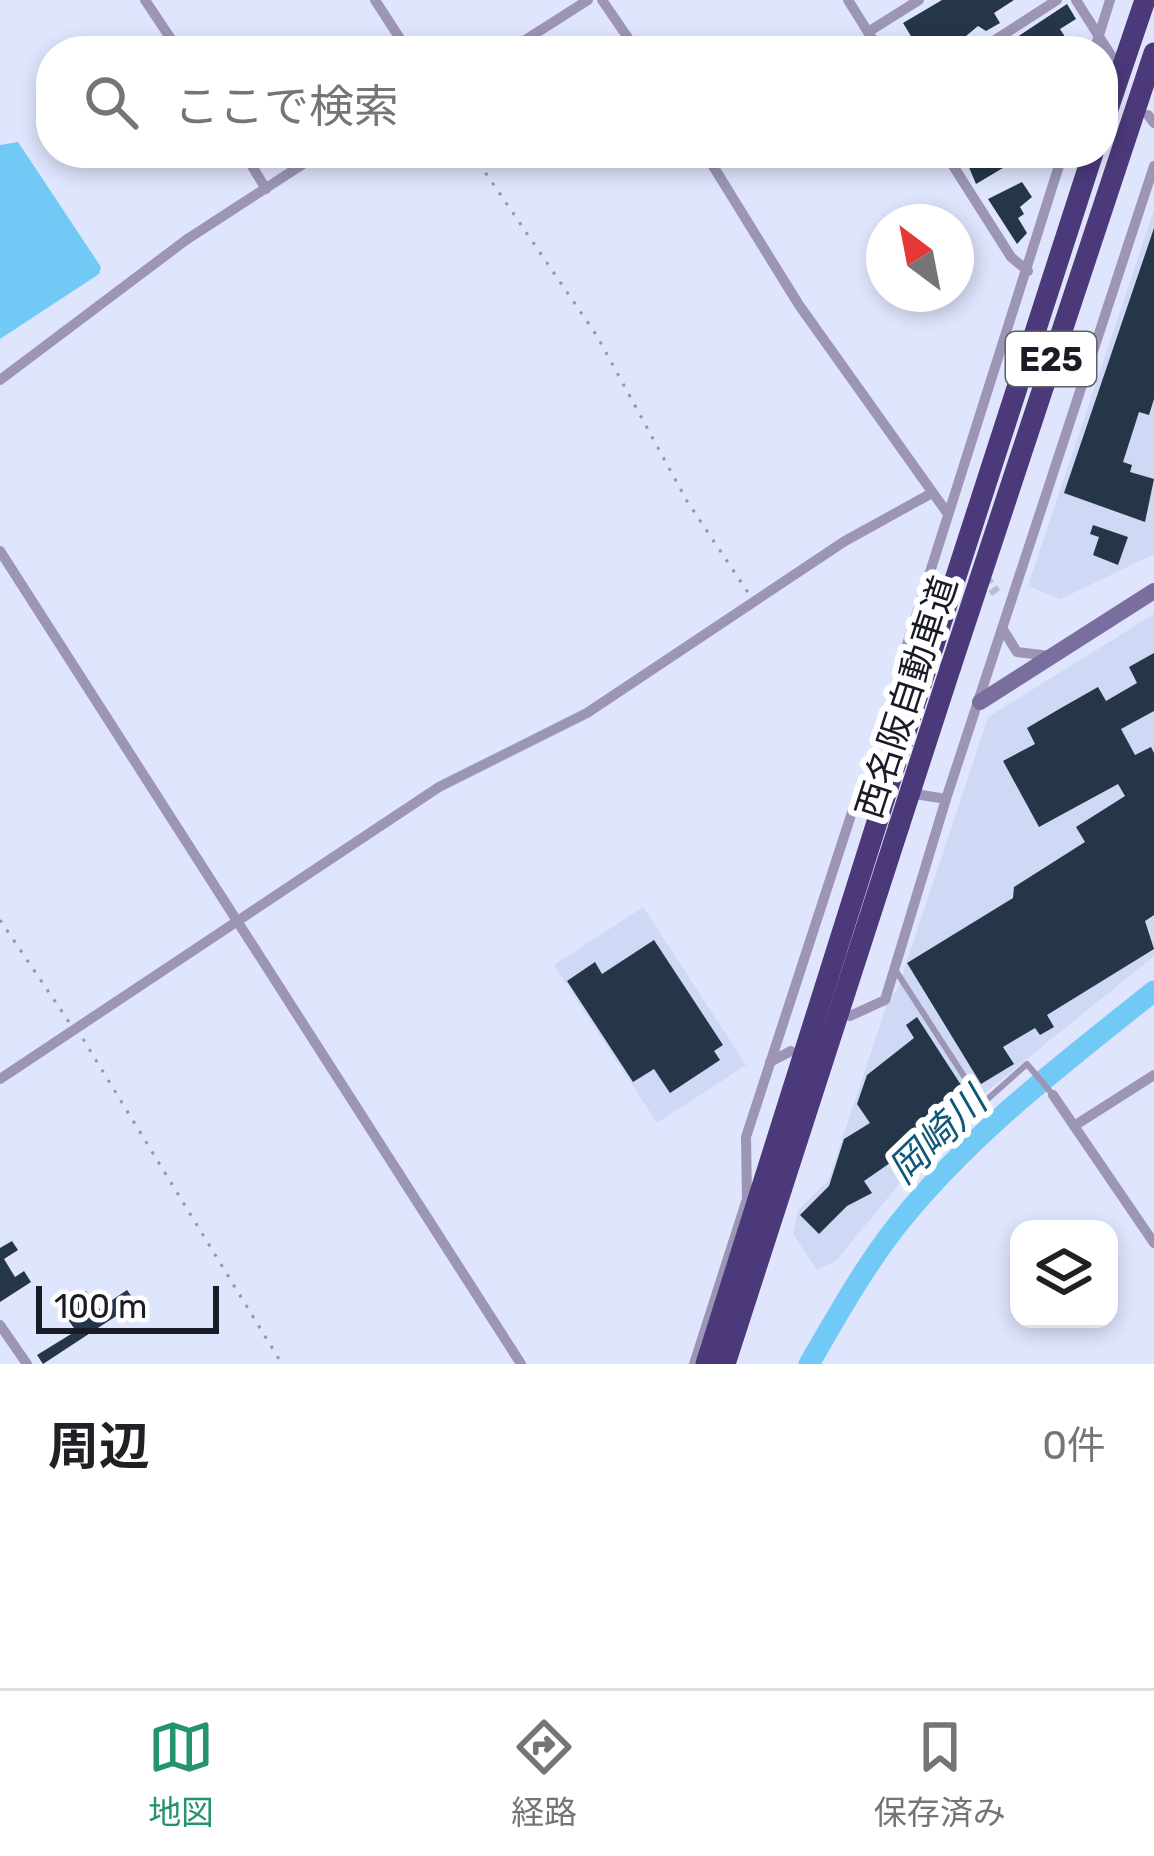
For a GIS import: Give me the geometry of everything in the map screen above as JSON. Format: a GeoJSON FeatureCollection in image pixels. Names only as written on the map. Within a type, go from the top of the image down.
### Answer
{"type":"FeatureCollection","features":[{"type":"Feature","properties":{"kind":"highway"},"geometry":{"type":"LineString","coordinates":[[1118,80],[1145,0]]}},
{"type":"Feature","properties":{"kind":"highway","name":"西名阪自動車道"},"geometry":{"type":"LineString","coordinates":[[1118,156],[1154,53]]}},
{"type":"Feature","properties":{"kind":"highway","name":"西名阪自動車道"},"geometry":{"type":"LineString","coordinates":[[725,1364],[786,1146],[940,663],[1088,168]]}},
{"type":"Feature","properties":{"kind":"highway","name":"西名阪自動車道"},"geometry":{"type":"LineString","coordinates":[[940,663],[1114,168]]}},
{"type":"Feature","properties":{"kind":"highway","name":"西名阪自動車道"},"geometry":{"type":"LineString","coordinates":[[706,1364],[786,1146]]}},
{"type":"Feature","properties":{"kind":"street"},"geometry":{"type":"LineString","coordinates":[[145,0],[169,36]]}},
{"type":"Feature","properties":{"kind":"street"},"geometry":{"type":"LineString","coordinates":[[375,0],[398,36]]}},
{"type":"Feature","properties":{"kind":"street"},"geometry":{"type":"LineString","coordinates":[[532,36],[588,0]]}},
{"type":"Feature","properties":{"kind":"street"},"geometry":{"type":"LineString","coordinates":[[602,0],[627,36]]}},
{"type":"Feature","properties":{"kind":"street"},"geometry":{"type":"LineString","coordinates":[[848,0],[871,36]]}},
{"type":"Feature","properties":{"kind":"street"},"geometry":{"type":"LineString","coordinates":[[868,32],[919,0]]}},
{"type":"Feature","properties":{"kind":"street"},"geometry":{"type":"LineString","coordinates":[[1001,36],[1057,0]]}},
{"type":"Feature","properties":{"kind":"street"},"geometry":{"type":"LineString","coordinates":[[1076,0],[1101,36]]}},
{"type":"Feature","properties":{"kind":"street"},"geometry":{"type":"LineString","coordinates":[[1098,36],[1110,0]]}},
{"type":"Feature","properties":{"kind":"street"},"geometry":{"type":"LineString","coordinates":[[850,1016],[885,1000],[946,799],[1154,166]]}},
{"type":"Feature","properties":{"kind":"street"},"geometry":{"type":"LineString","coordinates":[[253,168],[266,188]]}},
{"type":"Feature","properties":{"kind":"street"},"geometry":{"type":"LineString","coordinates":[[0,380],[186,240],[297,168]]}},
{"type":"Feature","properties":{"kind":"street"},"geometry":{"type":"LineString","coordinates":[[714,168],[800,304],[948,514]]}},
{"type":"Feature","properties":{"kind":"street"},"geometry":{"type":"LineString","coordinates":[[955,168],[1011,257],[1028,271]]}},
{"type":"Feature","properties":{"kind":"street"},"geometry":{"type":"LineString","coordinates":[[694,1364],[747,1199],[743,1148],[855,803],[891,764],[907,698],[905,651],[950,531],[948,514],[1059,168]]}},
{"type":"Feature","properties":{"kind":"street"},"geometry":{"type":"LineString","coordinates":[[1020,296],[1034,301]]}},
{"type":"Feature","properties":{"kind":"street"},"geometry":{"type":"LineString","coordinates":[[1067,361],[1090,366]]}},
{"type":"Feature","properties":{"kind":"street"},"geometry":{"type":"LineString","coordinates":[[0,1079],[452,779],[587,713],[756,605],[845,541],[932,493]]}},
{"type":"Feature","properties":{"kind":"street"},"geometry":{"type":"LineString","coordinates":[[0,551],[521,1364]]}},
{"type":"Feature","properties":{"kind":"street"},"geometry":{"type":"LineString","coordinates":[[980,702],[1154,591]]}},
{"type":"Feature","properties":{"kind":"street"},"geometry":{"type":"LineString","coordinates":[[996,593],[1013,598]]}},
{"type":"Feature","properties":{"kind":"street"},"geometry":{"type":"LineString","coordinates":[[1003,628],[1017,652],[1052,656]]}},
{"type":"Feature","properties":{"kind":"street"},"geometry":{"type":"LineString","coordinates":[[871,786],[946,799]]}},
{"type":"Feature","properties":{"kind":"street"},"geometry":{"type":"LineString","coordinates":[[770,1063],[791,1051]]}},
{"type":"Feature","properties":{"kind":"street"},"geometry":{"type":"LineString","coordinates":[[1074,1126],[1154,1075]]}},
{"type":"Feature","properties":{"kind":"street"},"geometry":{"type":"LineString","coordinates":[[1053,1095],[1154,1243]]}},
{"type":"Feature","properties":{"kind":"street"},"geometry":{"type":"LineString","coordinates":[[0,1325],[27,1364]]}},
{"type":"Feature","properties":{"kind":"lane"},"geometry":{"type":"LineString","coordinates":[[894,968],[982,1104],[1030,1066],[1053,1095]]}},
{"type":"Feature","properties":{"kind":"path"},"geometry":{"type":"LineString","coordinates":[[482,168],[589,323],[687,501],[756,605]]}},
{"type":"Feature","properties":{"kind":"path"},"geometry":{"type":"LineString","coordinates":[[0,920],[143,1131],[283,1364]]}},
{"type":"Feature","properties":{"kind":"shaded area"},"geometry":{"type":"Polygon","coordinates":[[[1154,210],[1154,554],[1061,599],[1028,586],[1154,210]]]}},
{"type":"Feature","properties":{"kind":"shaded area"},"geometry":{"type":"Polygon","coordinates":[[[1154,614],[1154,956],[985,1093],[921,1157],[836,1261],[817,1270],[793,1234],[798,1210],[828,1181],[886,1007],[880,1004],[897,991],[988,717],[1154,614]]]}},
{"type":"Feature","properties":{"kind":"shaded area"},"geometry":{"type":"Polygon","coordinates":[[[643,907],[746,1065],[657,1123],[554,965],[643,907]]]}},
{"type":"Feature","properties":{"kind":"water"},"geometry":{"type":"Polygon","coordinates":[[[18,142],[101,267],[99,274],[0,339],[0,145],[18,142]]]}},
{"type":"Feature","properties":{"kind":"building"},"geometry":{"type":"Polygon","coordinates":[[[942,0],[1014,0],[994,13],[1000,23],[986,31],[978,26],[966,36],[911,36],[903,23],[942,0]]]}},
{"type":"Feature","properties":{"kind":"building"},"geometry":{"type":"Polygon","coordinates":[[[1067,4],[1076,19],[1060,29],[1064,36],[1019,36],[1067,4]]]}},
{"type":"Feature","properties":{"kind":"building"},"geometry":{"type":"Polygon","coordinates":[[[969,168],[1003,168],[976,184],[969,168]]]}},
{"type":"Feature","properties":{"kind":"building"},"geometry":{"type":"Polygon","coordinates":[[[1022,182],[1032,197],[1020,207],[1024,214],[1018,218],[1027,233],[1017,244],[988,199],[1022,182]]]}},
{"type":"Feature","properties":{"kind":"building"},"geometry":{"type":"Polygon","coordinates":[[[1154,228],[1154,399],[1149,415],[1139,412],[1123,462],[1132,465],[1130,472],[1154,479],[1145,522],[1064,493],[1154,228]]]}},
{"type":"Feature","properties":{"kind":"building"},"geometry":{"type":"Polygon","coordinates":[[[1093,525],[1128,537],[1118,565],[1093,555],[1099,537],[1090,534],[1093,525]]]}},
{"type":"Feature","properties":{"kind":"building"},"geometry":{"type":"Polygon","coordinates":[[[1154,653],[1154,711],[1121,729],[1135,755],[1151,747],[1154,753],[1154,915],[1145,921],[1154,949],[1047,1015],[1054,1027],[1040,1035],[1035,1028],[1003,1047],[1014,1064],[981,1084],[907,963],[1013,898],[1014,887],[1085,842],[1076,827],[1125,796],[1118,784],[1039,827],[1003,761],[1035,744],[1027,728],[1061,708],[1098,687],[1106,701],[1137,683],[1129,667],[1154,653]]]}},
{"type":"Feature","properties":{"kind":"building"},"geometry":{"type":"Polygon","coordinates":[[[654,940],[723,1045],[714,1051],[720,1060],[670,1093],[654,1069],[633,1082],[567,981],[595,962],[602,974],[654,940]]]}},
{"type":"Feature","properties":{"kind":"building"},"geometry":{"type":"Polygon","coordinates":[[[917,1017],[972,1102],[928,1130],[934,1140],[916,1152],[913,1147],[864,1181],[872,1193],[847,1206],[819,1234],[800,1215],[829,1186],[844,1139],[870,1123],[857,1104],[867,1075],[914,1038],[906,1025],[917,1017]]]}},
{"type":"Feature","properties":{"kind":"building"},"geometry":{"type":"Polygon","coordinates":[[[12,1241],[18,1250],[4,1259],[15,1277],[24,1271],[31,1282],[0,1302],[0,1248],[12,1241]]]}},
{"type":"Feature","properties":{"kind":"building"},"geometry":{"type":"Polygon","coordinates":[[[127,1290],[136,1303],[43,1364],[37,1355],[76,1331],[60,1308],[86,1291],[99,1309],[127,1290]]]}},
{"type":"Feature","properties":{"kind":"waterway","name":"岡崎川"},"geometry":{"type":"LineString","coordinates":[[809,1364],[874,1257],[927,1190],[1020,1100],[1154,991]]}},
{"type":"Feature","properties":{"kind":"tunnel"},"geometry":{"type":"LineString","coordinates":[[984,576],[996,593]]}}]}
